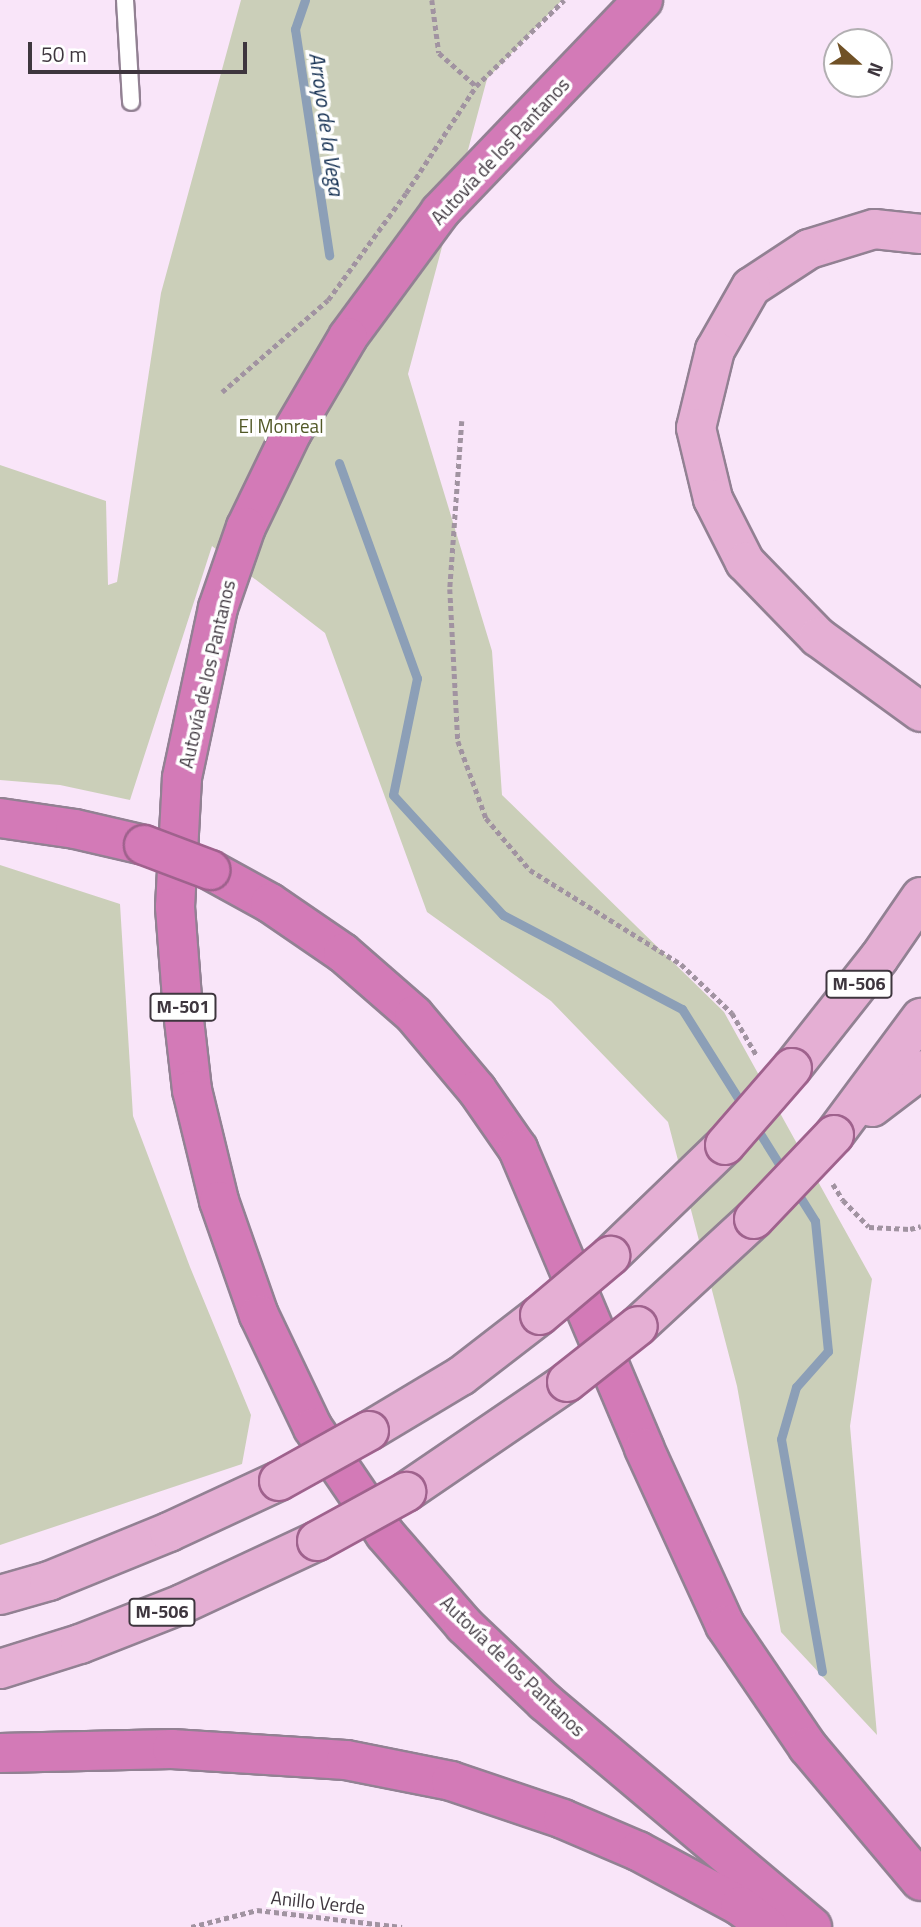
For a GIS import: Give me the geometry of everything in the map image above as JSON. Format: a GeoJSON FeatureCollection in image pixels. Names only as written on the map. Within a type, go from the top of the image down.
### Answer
{"type":"FeatureCollection","features":[{"type":"Feature","properties":{"kind":"highway","name":"Autovía de los Pantanos"},"geometry":{"type":"LineString","coordinates":[[643,0],[440,212],[348,337],[292,432],[246,527],[218,608],[183,778],[176,907],[183,1011],[192,1090],[219,1201],[259,1315],[320,1439],[385,1534],[464,1625],[545,1702],[812,1927]]}},
{"type":"Feature","properties":{"kind":"highway"},"geometry":{"type":"LineString","coordinates":[[0,818],[75,828],[144,845],[210,870],[270,903],[343,953],[414,1015],[477,1090],[518,1149],[644,1448],[724,1625],[808,1747],[921,1881]]}},
{"type":"Feature","properties":{"kind":"highway"},"geometry":{"type":"LineString","coordinates":[[0,1752],[172,1749],[346,1760],[452,1782],[563,1819],[638,1851],[740,1906],[768,1927]]}},
{"type":"Feature","properties":{"kind":"main road"},"geometry":{"type":"LineString","coordinates":[[921,234],[874,229],[809,249],[751,287],[715,350],[696,428],[713,499],[745,562],[818,638],[921,712]]}},
{"type":"Feature","properties":{"kind":"main road","name":"M-506"},"geometry":{"type":"LineString","coordinates":[[0,1595],[49,1581],[169,1532],[279,1481],[461,1376],[610,1256],[725,1145],[776,1064],[879,958],[921,897]]}},
{"type":"Feature","properties":{"kind":"main road","name":"M-506"},"geometry":{"type":"LineString","coordinates":[[0,1668],[80,1644],[182,1604],[317,1541],[406,1492],[567,1382],[638,1326],[754,1219],[834,1135],[921,1018]]}},
{"type":"Feature","properties":{"kind":"main road"},"geometry":{"type":"LineString","coordinates":[[834,1135],[921,1070]]}},
{"type":"Feature","properties":{"kind":"lane"},"geometry":{"type":"LineString","coordinates":[[125,0],[131,102]]}},
{"type":"Feature","properties":{"kind":"path"},"geometry":{"type":"LineString","coordinates":[[432,0],[439,53],[476,86]]}},
{"type":"Feature","properties":{"kind":"path"},"geometry":{"type":"LineString","coordinates":[[222,392],[328,300],[406,193],[476,86],[564,0]]}},
{"type":"Feature","properties":{"kind":"path"},"geometry":{"type":"LineString","coordinates":[[461,421],[450,589],[458,741],[486,818],[530,870],[681,964],[732,1013],[776,1064]]}},
{"type":"Feature","properties":{"kind":"path"},"geometry":{"type":"LineString","coordinates":[[829,1177],[843,1200],[869,1227],[910,1229],[921,1226]]}},
{"type":"Feature","properties":{"kind":"path","name":"Anillo Verde"},"geometry":{"type":"LineString","coordinates":[[191,1927],[257,1910],[402,1927]]}},
{"type":"Feature","properties":{"kind":"green space","name":"El Monreal"},"geometry":{"type":"Polygon","coordinates":[[[241,0],[562,0],[487,79],[408,374],[492,651],[502,795],[724,1012],[872,1279],[850,1426],[877,1735],[781,1632],[737,1386],[668,1122],[551,1001],[427,912],[325,633],[212,546],[130,800],[60,785],[0,780],[0,465],[106,501],[108,585],[117,582],[161,293],[241,0]]]}},
{"type":"Feature","properties":{"kind":"green space"},"geometry":{"type":"Polygon","coordinates":[[[0,865],[120,904],[133,1116],[190,1267],[251,1415],[242,1464],[0,1545],[0,865]]]}},
{"type":"Feature","properties":{"kind":"waterway","name":"Arroyo de la Vega"},"geometry":{"type":"LineString","coordinates":[[305,0],[295,29],[329,255]]}},
{"type":"Feature","properties":{"kind":"waterway"},"geometry":{"type":"LineString","coordinates":[[339,463],[417,678],[393,795],[503,915],[682,1009],[745,1109]]}},
{"type":"Feature","properties":{"kind":"waterway"},"geometry":{"type":"LineString","coordinates":[[754,1124],[786,1175]]}},
{"type":"Feature","properties":{"kind":"waterway"},"geometry":{"type":"LineString","coordinates":[[795,1189],[815,1221],[828,1351],[796,1387],[781,1439],[822,1671]]}}]}
